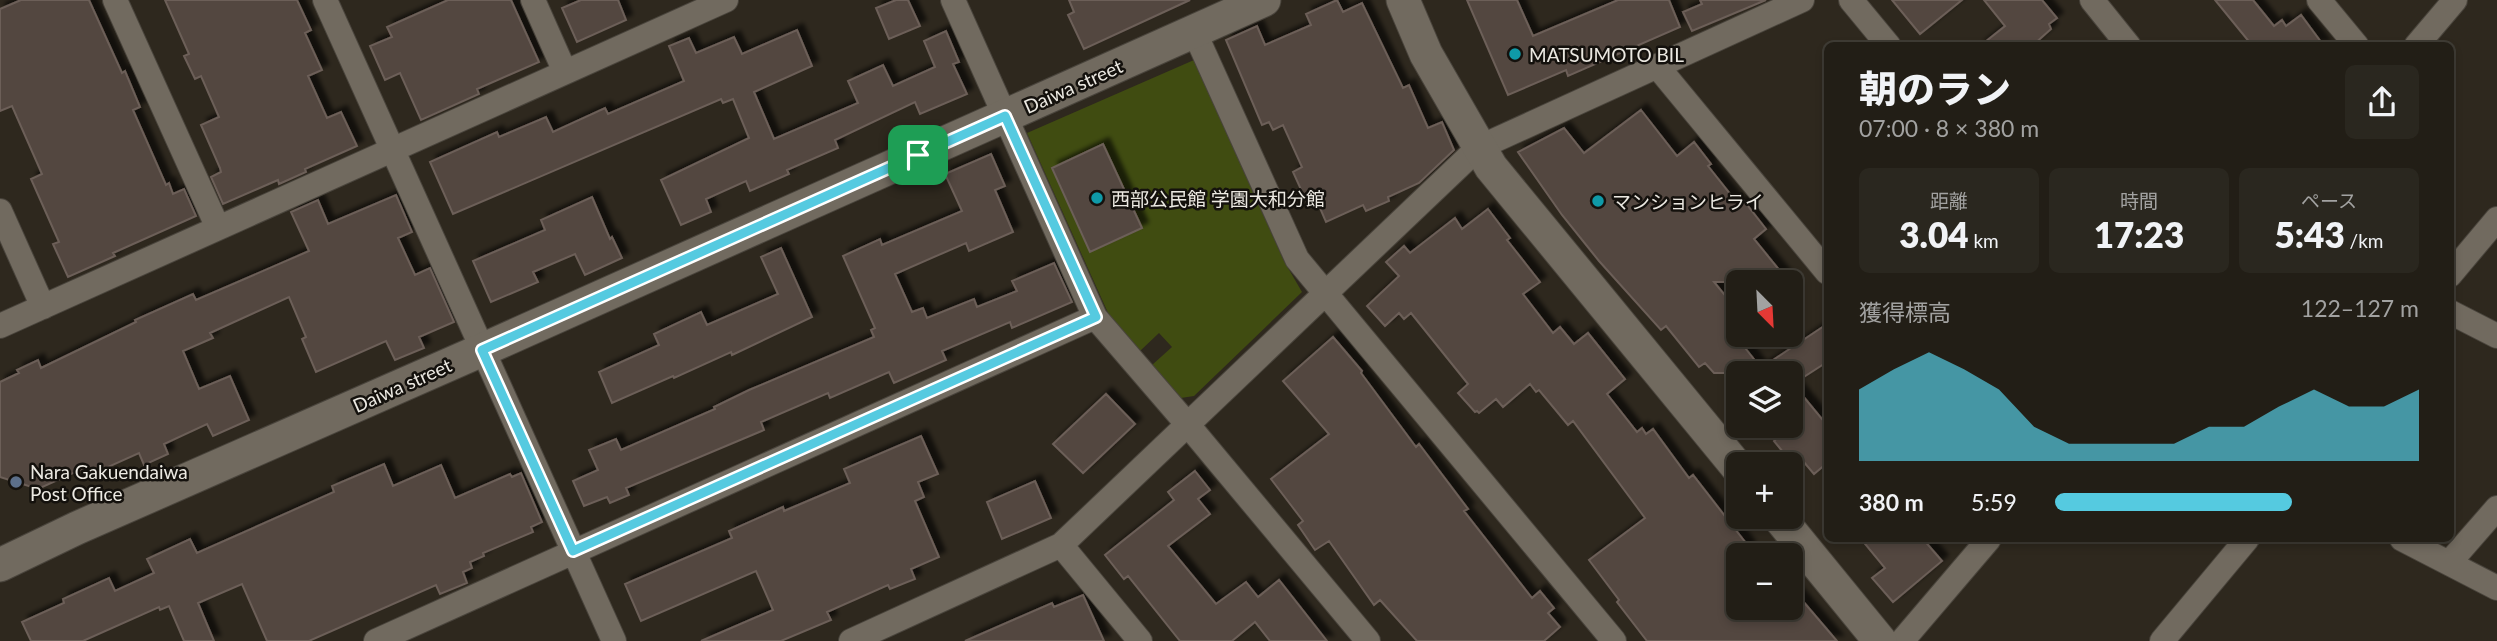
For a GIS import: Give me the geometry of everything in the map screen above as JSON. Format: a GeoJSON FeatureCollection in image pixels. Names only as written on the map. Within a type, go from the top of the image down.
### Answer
{"type":"FeatureCollection","features":[{"type":"Feature","properties":{"kind":"street"},"geometry":{"type":"LineString","coordinates":[[115,0],[218,228]]}},
{"type":"Feature","properties":{"kind":"street"},"geometry":{"type":"LineString","coordinates":[[325,0],[614,641]]}},
{"type":"Feature","properties":{"kind":"street"},"geometry":{"type":"LineString","coordinates":[[533,0],[565,72]]}},
{"type":"Feature","properties":{"kind":"street"},"geometry":{"type":"LineString","coordinates":[[0,326],[726,0]]}},
{"type":"Feature","properties":{"kind":"street"},"geometry":{"type":"LineString","coordinates":[[953,0],[1096,317],[1368,641]]}},
{"type":"Feature","properties":{"kind":"street","name":"Daiwa street"},"geometry":{"type":"LineString","coordinates":[[0,565],[77,528],[1264,0]]}},
{"type":"Feature","properties":{"kind":"street"},"geometry":{"type":"LineString","coordinates":[[1403,0],[1426,54],[1478,148],[1726,453]]}},
{"type":"Feature","properties":{"kind":"street"},"geometry":{"type":"LineString","coordinates":[[851,641],[1061,545],[1478,148],[1802,0]]}},
{"type":"Feature","properties":{"kind":"street"},"geometry":{"type":"LineString","coordinates":[[1851,0],[1886,42]]}},
{"type":"Feature","properties":{"kind":"street"},"geometry":{"type":"LineString","coordinates":[[2092,0],[2126,42]]}},
{"type":"Feature","properties":{"kind":"street"},"geometry":{"type":"LineString","coordinates":[[2319,0],[2354,42]]}},
{"type":"Feature","properties":{"kind":"street"},"geometry":{"type":"LineString","coordinates":[[2419,42],[2455,0]]}},
{"type":"Feature","properties":{"kind":"street"},"geometry":{"type":"LineString","coordinates":[[1194,31],[1297,259],[1615,641]]}},
{"type":"Feature","properties":{"kind":"street"},"geometry":{"type":"LineString","coordinates":[[1657,66],[1824,268]]}},
{"type":"Feature","properties":{"kind":"street"},"geometry":{"type":"LineString","coordinates":[[0,211],[43,307]]}},
{"type":"Feature","properties":{"kind":"street"},"geometry":{"type":"LineString","coordinates":[[2454,270],[2497,219]]}},
{"type":"Feature","properties":{"kind":"street"},"geometry":{"type":"LineString","coordinates":[[2454,314],[2497,336]]}},
{"type":"Feature","properties":{"kind":"street"},"geometry":{"type":"LineString","coordinates":[[376,641],[1096,317]]}},
{"type":"Feature","properties":{"kind":"street"},"geometry":{"type":"LineString","coordinates":[[2449,563],[2497,508]]}},
{"type":"Feature","properties":{"kind":"street"},"geometry":{"type":"LineString","coordinates":[[1788,529],[1880,641]]}},
{"type":"Feature","properties":{"kind":"street"},"geometry":{"type":"LineString","coordinates":[[1902,641],[1986,542]]}},
{"type":"Feature","properties":{"kind":"street"},"geometry":{"type":"LineString","coordinates":[[2162,641],[2244,542]]}},
{"type":"Feature","properties":{"kind":"street"},"geometry":{"type":"LineString","coordinates":[[2408,542],[2497,588]]}},
{"type":"Feature","properties":{"kind":"street"},"geometry":{"type":"LineString","coordinates":[[1061,545],[1140,641]]}},
{"type":"Feature","properties":{"kind":"green space"},"geometry":{"type":"Polygon","coordinates":[[[1194,60],[1284,261],[1302,292],[1194,396],[1181,398],[1152,365],[1172,347],[1159,333],[1140,351],[1109,315],[1027,133],[1194,60]]]}},
{"type":"Feature","properties":{"kind":"building"},"geometry":{"type":"Polygon","coordinates":[[[21,0],[89,0],[140,107],[133,110],[166,185],[169,183],[173,194],[184,189],[196,216],[113,253],[115,256],[68,277],[53,244],[59,242],[31,179],[42,174],[12,106],[0,111],[0,9],[21,0]]]}},
{"type":"Feature","properties":{"kind":"building"},"geometry":{"type":"Polygon","coordinates":[[[165,0],[297,0],[311,30],[305,33],[322,70],[308,76],[327,118],[341,112],[357,146],[279,184],[278,180],[223,204],[211,177],[221,172],[220,168],[201,125],[219,117],[201,76],[195,79],[184,56],[189,54],[165,0]]]}},
{"type":"Feature","properties":{"kind":"building"},"geometry":{"type":"Polygon","coordinates":[[[448,0],[511,0],[539,62],[477,89],[479,94],[421,120],[400,73],[385,80],[370,46],[392,37],[387,27],[448,0]]]}},
{"type":"Feature","properties":{"kind":"building"},"geometry":{"type":"Polygon","coordinates":[[[581,0],[618,0],[626,20],[577,42],[562,8],[581,0]]]}},
{"type":"Feature","properties":{"kind":"building"},"geometry":{"type":"Polygon","coordinates":[[[896,0],[908,0],[920,26],[889,39],[876,8],[896,0]]]}},
{"type":"Feature","properties":{"kind":"building"},"geometry":{"type":"Polygon","coordinates":[[[1069,0],[1190,0],[1084,49],[1068,15],[1074,12],[1069,0]]]}},
{"type":"Feature","properties":{"kind":"building"},"geometry":{"type":"Polygon","coordinates":[[[1337,0],[1343,12],[1362,3],[1403,88],[1409,85],[1428,128],[1442,122],[1454,150],[1419,183],[1388,197],[1389,201],[1366,211],[1363,205],[1326,222],[1317,201],[1308,205],[1293,172],[1302,167],[1283,125],[1273,130],[1269,122],[1262,125],[1226,40],[1257,26],[1265,45],[1311,25],[1306,14],[1337,0]]]}},
{"type":"Feature","properties":{"kind":"building"},"geometry":{"type":"Polygon","coordinates":[[[1467,0],[1517,0],[1533,36],[1618,0],[1669,0],[1680,27],[1568,76],[1566,70],[1508,95],[1467,0]]]}},
{"type":"Feature","properties":{"kind":"building"},"geometry":{"type":"Polygon","coordinates":[[[1700,0],[1766,0],[1692,31],[1683,12],[1702,4],[1700,0]]]}},
{"type":"Feature","properties":{"kind":"building"},"geometry":{"type":"Polygon","coordinates":[[[1892,0],[1962,0],[1920,34],[1892,0]]]}},
{"type":"Feature","properties":{"kind":"building"},"geometry":{"type":"Polygon","coordinates":[[[1984,0],[2042,0],[2057,18],[2049,24],[2051,29],[2036,42],[1985,42],[2005,26],[1984,0]]]}},
{"type":"Feature","properties":{"kind":"building"},"geometry":{"type":"Polygon","coordinates":[[[2215,0],[2253,0],[2274,26],[2282,20],[2286,26],[2301,15],[2321,42],[2249,42],[2215,0]]]}},
{"type":"Feature","properties":{"kind":"building"},"geometry":{"type":"Polygon","coordinates":[[[797,30],[812,66],[754,92],[774,139],[858,103],[848,81],[883,65],[893,86],[935,67],[924,41],[946,31],[959,62],[953,64],[967,94],[920,114],[915,102],[835,140],[838,148],[787,170],[789,174],[750,191],[746,181],[706,199],[711,212],[681,225],[661,180],[749,138],[733,99],[723,103],[721,99],[453,214],[430,162],[497,132],[499,137],[546,117],[553,132],[605,108],[608,114],[684,81],[669,46],[689,38],[696,53],[734,37],[742,54],[797,30]]]}},
{"type":"Feature","properties":{"kind":"building"},"geometry":{"type":"Polygon","coordinates":[[[1641,110],[1677,156],[1694,142],[1711,164],[1708,166],[1739,205],[1744,201],[1766,229],[1754,239],[1779,270],[1726,270],[1726,282],[1714,282],[1726,296],[1726,347],[1744,347],[1755,361],[1726,361],[1726,373],[1714,373],[1705,363],[1699,367],[1666,326],[1661,330],[1599,261],[1562,215],[1518,152],[1564,128],[1584,153],[1641,110]]]}},
{"type":"Feature","properties":{"kind":"building","name":"西部公民館 学園大和分館"},"geometry":{"type":"Polygon","coordinates":[[[1103,144],[1142,228],[1090,252],[1052,168],[1103,144]]]}},
{"type":"Feature","properties":{"kind":"building"},"geometry":{"type":"Polygon","coordinates":[[[991,154],[1005,186],[995,190],[1013,232],[969,251],[966,243],[895,274],[912,312],[923,308],[927,318],[974,299],[977,307],[1017,291],[1012,281],[1054,263],[1072,302],[1012,328],[1010,322],[942,351],[946,360],[894,383],[889,372],[830,398],[828,393],[761,422],[764,430],[626,488],[629,495],[610,503],[607,497],[584,506],[573,481],[598,470],[589,450],[616,439],[621,450],[715,409],[714,407],[749,390],[874,337],[871,330],[875,328],[843,256],[880,239],[882,245],[962,211],[945,174],[991,154]]]}},
{"type":"Feature","properties":{"kind":"building"},"geometry":{"type":"Polygon","coordinates":[[[396,195],[412,232],[398,238],[415,275],[430,268],[454,322],[419,337],[424,348],[395,360],[386,341],[316,372],[302,339],[306,337],[289,297],[210,333],[213,338],[183,351],[199,389],[230,376],[249,420],[213,436],[207,424],[164,444],[168,454],[144,465],[139,453],[88,476],[84,468],[38,489],[0,477],[0,382],[38,360],[41,368],[193,294],[196,300],[309,251],[291,212],[318,200],[328,224],[396,195]]]}},
{"type":"Feature","properties":{"kind":"building"},"geometry":{"type":"Polygon","coordinates":[[[592,197],[610,239],[612,237],[622,258],[585,275],[575,254],[533,272],[538,282],[491,302],[473,261],[545,230],[541,220],[592,197]]]}},
{"type":"Feature","properties":{"kind":"building"},"geometry":{"type":"Polygon","coordinates":[[[1488,209],[1510,238],[1507,240],[1540,282],[1523,294],[1553,333],[1560,327],[1574,344],[1588,333],[1625,379],[1607,394],[1637,432],[1642,428],[1646,434],[1653,429],[1689,478],[1693,475],[1726,517],[1726,529],[1735,529],[1746,543],[1726,543],[1726,620],[1803,620],[1803,601],[1837,641],[1647,641],[1589,560],[1645,518],[1573,421],[1568,425],[1539,390],[1536,392],[1530,384],[1503,407],[1496,399],[1479,413],[1475,412],[1458,393],[1468,384],[1411,313],[1404,319],[1399,313],[1385,326],[1367,306],[1399,276],[1386,262],[1404,246],[1410,253],[1455,218],[1462,229],[1488,209]]]}},
{"type":"Feature","properties":{"kind":"building"},"geometry":{"type":"Polygon","coordinates":[[[781,248],[812,317],[732,355],[731,352],[612,403],[599,372],[659,345],[654,334],[701,312],[707,325],[778,294],[761,257],[781,248]]]}},
{"type":"Feature","properties":{"kind":"building"},"geometry":{"type":"Polygon","coordinates":[[[1824,326],[1824,364],[1803,378],[1803,361],[1772,361],[1792,347],[1803,347],[1803,340],[1824,326]]]}},
{"type":"Feature","properties":{"kind":"building"},"geometry":{"type":"Polygon","coordinates":[[[1333,337],[1362,371],[1416,447],[1419,444],[1468,509],[1464,511],[1532,598],[1540,591],[1554,608],[1548,613],[1560,627],[1544,641],[1417,641],[1380,600],[1374,605],[1329,541],[1315,550],[1298,525],[1303,521],[1271,479],[1329,434],[1283,381],[1333,337]]]}},
{"type":"Feature","properties":{"kind":"building"},"geometry":{"type":"Polygon","coordinates":[[[1106,394],[1135,424],[1083,473],[1053,444],[1106,394]]]}},
{"type":"Feature","properties":{"kind":"building"},"geometry":{"type":"Polygon","coordinates":[[[1803,396],[1824,421],[1824,466],[1814,474],[1803,461],[1803,452],[1783,452],[1774,441],[1777,438],[1803,438],[1803,396]]]}},
{"type":"Feature","properties":{"kind":"building"},"geometry":{"type":"Polygon","coordinates":[[[921,436],[938,474],[918,482],[924,497],[915,501],[939,557],[911,569],[915,579],[890,589],[888,585],[827,612],[831,620],[781,641],[701,641],[773,610],[756,571],[641,621],[625,584],[732,538],[729,531],[783,507],[784,511],[850,483],[844,469],[921,436]]]}},
{"type":"Feature","properties":{"kind":"building"},"geometry":{"type":"Polygon","coordinates":[[[384,464],[393,486],[441,465],[455,498],[510,474],[512,477],[521,473],[542,522],[531,527],[533,532],[483,553],[484,556],[470,562],[472,568],[463,572],[467,583],[440,594],[436,585],[309,641],[267,641],[242,584],[198,603],[214,641],[184,641],[169,606],[160,610],[159,607],[83,641],[31,641],[22,622],[109,578],[115,591],[154,573],[147,559],[190,539],[197,553],[334,492],[332,486],[384,464]]]}},
{"type":"Feature","properties":{"kind":"building"},"geometry":{"type":"Polygon","coordinates":[[[1195,471],[1210,490],[1198,499],[1210,514],[1168,546],[1216,604],[1246,582],[1258,597],[1279,580],[1327,641],[1270,641],[1255,622],[1232,641],[1180,641],[1128,576],[1124,579],[1105,555],[1174,500],[1168,492],[1195,471]]]}},
{"type":"Feature","properties":{"kind":"building"},"geometry":{"type":"Polygon","coordinates":[[[1035,481],[1051,518],[1002,539],[987,502],[1035,481]]]}},
{"type":"Feature","properties":{"kind":"building"},"geometry":{"type":"Polygon","coordinates":[[[1863,542],[1926,542],[1942,561],[1893,602],[1872,578],[1885,568],[1863,542]]]}},
{"type":"Feature","properties":{"kind":"building"},"geometry":{"type":"Polygon","coordinates":[[[1083,595],[1104,641],[965,641],[1052,603],[1054,607],[1083,595]]]}},
{"type":"Feature","properties":{"kind":"place","name":"MATSUMOTO BIL"},"geometry":{"type":"Point","coordinates":[1515,54]}},
{"type":"Feature","properties":{"kind":"place","name":"西部公民館 学園大和分館"},"geometry":{"type":"Point","coordinates":[1097,198]}},
{"type":"Feature","properties":{"kind":"place","name":"マンションヒライ"},"geometry":{"type":"Point","coordinates":[1598,201]}},
{"type":"Feature","properties":{"kind":"place","name":"Nara Gakuendaiwa Post Office"},"geometry":{"type":"Point","coordinates":[16,482]}},
{"type":"Feature","properties":{"kind":"route"},"geometry":{"type":"LineString","coordinates":[[1005,116],[1096,317],[573,551],[482,350],[918,155],[1005,116]]}}]}
